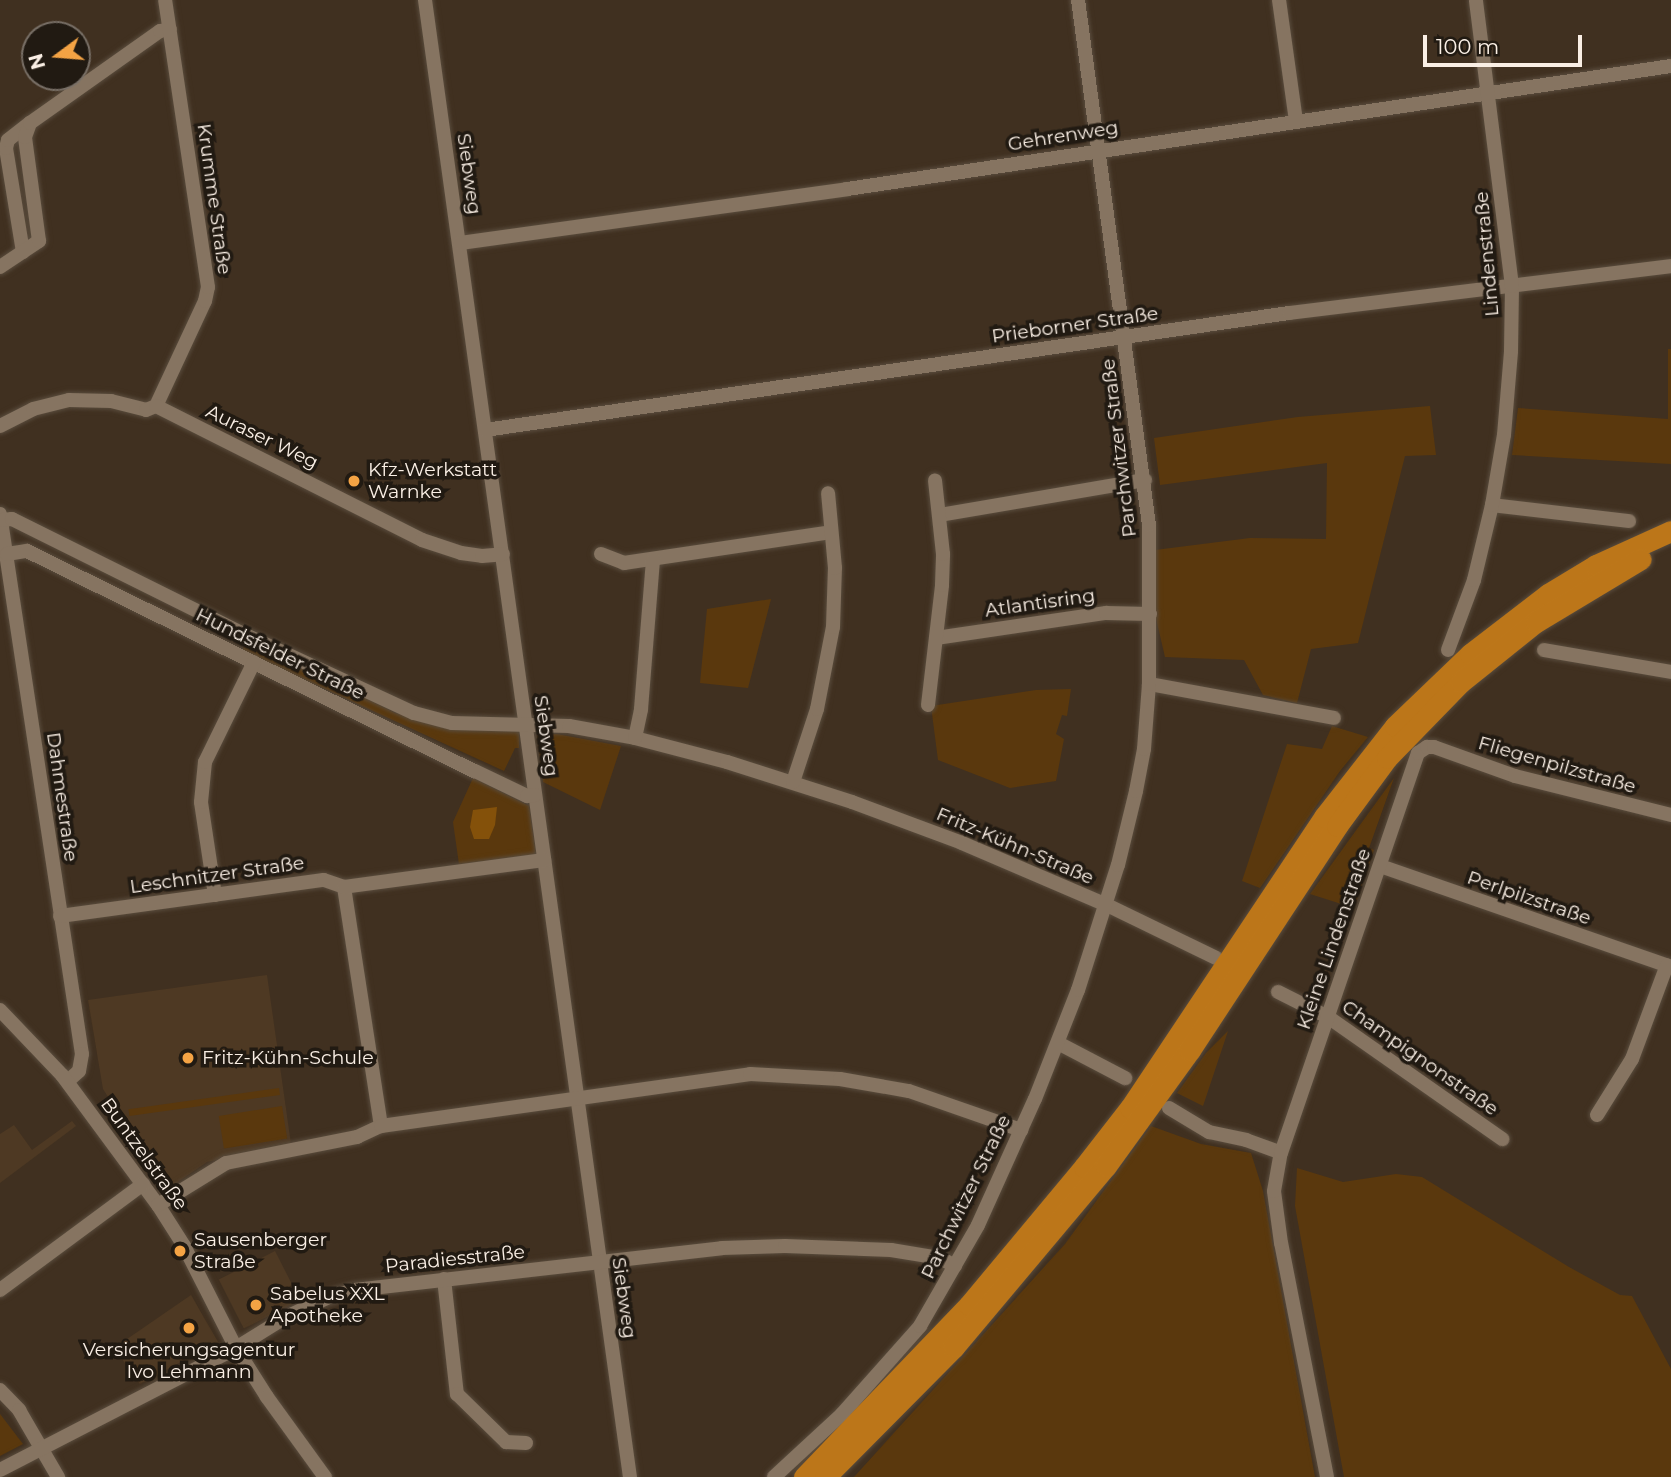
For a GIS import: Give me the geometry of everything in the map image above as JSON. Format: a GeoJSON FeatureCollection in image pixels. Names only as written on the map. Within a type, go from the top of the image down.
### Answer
{"type":"FeatureCollection","features":[{"type":"Feature","properties":{"kind":"highway"},"geometry":{"type":"LineString","coordinates":[[804,1477],[969,1305],[1084,1167],[1130,1108],[1324,817],[1395,726],[1470,654],[1548,594],[1596,565],[1671,531]]}},
{"type":"Feature","properties":{"kind":"highway"},"geometry":{"type":"LineString","coordinates":[[825,1477],[954,1347],[1106,1166],[1190,1049],[1337,826],[1387,758],[1461,682],[1536,622],[1626,566],[1671,544]]}},
{"type":"Feature","properties":{"kind":"street","name":"Krumme Straße"},"geometry":{"type":"LineString","coordinates":[[156,406],[205,301],[208,287],[166,0]]}},
{"type":"Feature","properties":{"kind":"street","name":"Siebweg"},"geometry":{"type":"LineString","coordinates":[[425,0],[630,1477]]}},
{"type":"Feature","properties":{"kind":"street","name":"Parchwitzer Straße"},"geometry":{"type":"LineString","coordinates":[[774,1477],[842,1414],[905,1343],[935,1304],[978,1225],[1058,1043],[1107,905],[1142,760],[1149,684],[1149,525],[1126,337],[1078,0]]}},
{"type":"Feature","properties":{"kind":"street"},"geometry":{"type":"LineString","coordinates":[[1279,0],[1296,121]]}},
{"type":"Feature","properties":{"kind":"street","name":"Lindenstraße"},"geometry":{"type":"LineString","coordinates":[[1448,650],[1474,580],[1492,505],[1507,407],[1512,286],[1476,0]]}},
{"type":"Feature","properties":{"kind":"street"},"geometry":{"type":"LineString","coordinates":[[0,267],[39,241],[26,146],[30,123],[160,30],[170,29]]}},
{"type":"Feature","properties":{"kind":"street","name":"Gehrenweg"},"geometry":{"type":"LineString","coordinates":[[460,243],[847,189],[1671,66]]}},
{"type":"Feature","properties":{"kind":"street","name":"Prieborner Straße"},"geometry":{"type":"LineString","coordinates":[[485,430],[1126,337],[1671,266]]}},
{"type":"Feature","properties":{"kind":"street","name":"Auraser Weg"},"geometry":{"type":"LineString","coordinates":[[0,426],[33,409],[69,400],[96,400],[146,410],[156,406],[422,540],[474,555],[503,554]]}},
{"type":"Feature","properties":{"kind":"street"},"geometry":{"type":"LineString","coordinates":[[928,705],[942,585],[940,516],[935,480]]}},
{"type":"Feature","properties":{"kind":"street"},"geometry":{"type":"LineString","coordinates":[[940,516],[1145,480]]}},
{"type":"Feature","properties":{"kind":"street"},"geometry":{"type":"LineString","coordinates":[[793,782],[826,671],[835,589],[828,494]]}},
{"type":"Feature","properties":{"kind":"street"},"geometry":{"type":"LineString","coordinates":[[1492,505],[1629,521]]}},
{"type":"Feature","properties":{"kind":"street","name":"Dahmestraße"},"geometry":{"type":"LineString","coordinates":[[1,517],[82,1054],[79,1070],[68,1081]]}},
{"type":"Feature","properties":{"kind":"street","name":"Hundsfelder Straße"},"geometry":{"type":"LineString","coordinates":[[1,517],[12,519],[392,704],[452,723],[525,725]]}},
{"type":"Feature","properties":{"kind":"street"},"geometry":{"type":"LineString","coordinates":[[601,554],[624,564],[831,532]]}},
{"type":"Feature","properties":{"kind":"street","name":"Hundsfelder Straße"},"geometry":{"type":"LineString","coordinates":[[7,554],[27,551],[516,791],[535,796]]}},
{"type":"Feature","properties":{"kind":"street"},"geometry":{"type":"LineString","coordinates":[[635,738],[641,709],[653,559]]}},
{"type":"Feature","properties":{"kind":"street"},"geometry":{"type":"LineString","coordinates":[[0,614],[16,610]]}},
{"type":"Feature","properties":{"kind":"street","name":"Atlantisring"},"geometry":{"type":"LineString","coordinates":[[936,638],[1106,613],[1150,614]]}},
{"type":"Feature","properties":{"kind":"street"},"geometry":{"type":"LineString","coordinates":[[1544,650],[1671,672]]}},
{"type":"Feature","properties":{"kind":"street"},"geometry":{"type":"LineString","coordinates":[[215,895],[201,802],[205,762],[254,662]]}},
{"type":"Feature","properties":{"kind":"street"},"geometry":{"type":"LineString","coordinates":[[1149,684],[1334,718]]}},
{"type":"Feature","properties":{"kind":"street","name":"Fritz-Kühn-Straße"},"geometry":{"type":"LineString","coordinates":[[525,725],[569,726],[635,738],[793,782],[951,838],[1107,905],[1216,958]]}},
{"type":"Feature","properties":{"kind":"street","name":"Fliegenpilzstraße"},"geometry":{"type":"LineString","coordinates":[[1434,747],[1515,776],[1671,816]]}},
{"type":"Feature","properties":{"kind":"street","name":"Kleine Lindenstraße"},"geometry":{"type":"LineString","coordinates":[[1327,1477],[1273,1191],[1281,1153],[1414,761],[1423,749],[1434,747]]}},
{"type":"Feature","properties":{"kind":"street","name":"Leschnitzer Straße"},"geometry":{"type":"LineString","coordinates":[[60,916],[324,880],[344,887],[544,860]]}},
{"type":"Feature","properties":{"kind":"street","name":"Perlpilzstraße"},"geometry":{"type":"LineString","coordinates":[[1380,866],[1669,966],[1632,1059],[1597,1115]]}},
{"type":"Feature","properties":{"kind":"street"},"geometry":{"type":"LineString","coordinates":[[344,887],[381,1126]]}},
{"type":"Feature","properties":{"kind":"street","name":"Champignonstraße"},"geometry":{"type":"LineString","coordinates":[[1279,992],[1328,1017],[1502,1139]]}},
{"type":"Feature","properties":{"kind":"street","name":"Buntzelstraße"},"geometry":{"type":"LineString","coordinates":[[0,1010],[68,1081],[158,1205],[188,1253],[236,1348],[286,1426],[325,1477]]}},
{"type":"Feature","properties":{"kind":"street"},"geometry":{"type":"LineString","coordinates":[[1058,1043],[1125,1078]]}},
{"type":"Feature","properties":{"kind":"street"},"geometry":{"type":"LineString","coordinates":[[158,1205],[226,1163],[357,1138],[381,1126],[751,1074],[840,1079],[909,1091],[1021,1130]]}},
{"type":"Feature","properties":{"kind":"street"},"geometry":{"type":"LineString","coordinates":[[1169,1108],[1209,1132],[1246,1140],[1281,1153]]}},
{"type":"Feature","properties":{"kind":"street"},"geometry":{"type":"LineString","coordinates":[[0,1290],[143,1184]]}},
{"type":"Feature","properties":{"kind":"street","name":"Paradiesstraße"},"geometry":{"type":"LineString","coordinates":[[0,1470],[236,1348],[286,1317],[329,1297],[355,1290],[722,1248],[785,1245],[891,1250],[940,1258],[956,1266]]}},
{"type":"Feature","properties":{"kind":"street"},"geometry":{"type":"LineString","coordinates":[[444,1279],[457,1394],[506,1442],[526,1443]]}},
{"type":"Feature","properties":{"kind":"street"},"geometry":{"type":"LineString","coordinates":[[0,1390],[19,1410],[58,1477]]}},
{"type":"Feature","properties":{"kind":"shaded area"},"geometry":{"type":"Polygon","coordinates":[[[1668,349],[1671,349],[1671,464],[1512,455],[1518,408],[1668,419],[1668,349]]]}},
{"type":"Feature","properties":{"kind":"shaded area"},"geometry":{"type":"Polygon","coordinates":[[[1430,406],[1436,455],[1405,456],[1358,643],[1311,649],[1297,703],[1263,695],[1244,660],[1165,657],[1154,610],[1155,550],[1250,538],[1326,539],[1327,463],[1160,485],[1154,438],[1298,417],[1430,406]]]}},
{"type":"Feature","properties":{"kind":"shaded area"},"geometry":{"type":"Polygon","coordinates":[[[771,599],[748,688],[700,683],[707,609],[771,599]]]}},
{"type":"Feature","properties":{"kind":"shaded area"},"geometry":{"type":"Polygon","coordinates":[[[248,639],[395,713],[448,725],[519,731],[519,748],[515,748],[504,771],[242,651],[248,639]]]}},
{"type":"Feature","properties":{"kind":"shaded area"},"geometry":{"type":"Polygon","coordinates":[[[1071,689],[1067,716],[1062,715],[1056,734],[1064,739],[1056,781],[1010,788],[938,760],[931,706],[1036,690],[1071,689]]]}},
{"type":"Feature","properties":{"kind":"shaded area"},"geometry":{"type":"Polygon","coordinates":[[[1332,726],[1368,737],[1340,771],[1260,888],[1242,881],[1287,744],[1322,749],[1332,726]]]}},
{"type":"Feature","properties":{"kind":"shaded area"},"geometry":{"type":"Polygon","coordinates":[[[557,734],[621,746],[600,810],[543,782],[537,735],[557,734]]]}},
{"type":"Feature","properties":{"kind":"shaded area"},"geometry":{"type":"Polygon","coordinates":[[[473,778],[529,806],[536,854],[459,864],[453,822],[473,778]]]}},
{"type":"Feature","properties":{"kind":"shaded area"},"geometry":{"type":"Polygon","coordinates":[[[1394,778],[1369,848],[1374,850],[1354,908],[1310,894],[1394,778]]]}},
{"type":"Feature","properties":{"kind":"shaded area"},"geometry":{"type":"Polygon","coordinates":[[[497,807],[495,825],[489,839],[474,839],[470,827],[473,810],[497,807]]]}},
{"type":"Feature","properties":{"kind":"shaded area","name":"Fritz-Kühn-Schule"},"geometry":{"type":"Polygon","coordinates":[[[267,975],[291,1144],[207,1162],[166,1190],[110,1108],[110,1100],[103,1089],[88,1000],[267,975]]]}},
{"type":"Feature","properties":{"kind":"shaded area"},"geometry":{"type":"Polygon","coordinates":[[[1228,1031],[1203,1106],[1177,1093],[1206,1053],[1228,1031]]]}},
{"type":"Feature","properties":{"kind":"shaded area"},"geometry":{"type":"Polygon","coordinates":[[[279,1088],[280,1095],[129,1116],[128,1109],[279,1088]]]}},
{"type":"Feature","properties":{"kind":"shaded area"},"geometry":{"type":"Polygon","coordinates":[[[282,1106],[287,1139],[224,1149],[219,1116],[282,1106]]]}},
{"type":"Feature","properties":{"kind":"shaded area"},"geometry":{"type":"Polygon","coordinates":[[[72,1121],[76,1126],[0,1183],[0,1134],[14,1125],[32,1150],[72,1121]]]}},
{"type":"Feature","properties":{"kind":"shaded area"},"geometry":{"type":"Polygon","coordinates":[[[1151,1126],[1201,1144],[1251,1153],[1263,1191],[1315,1477],[854,1477],[1065,1244],[1151,1126]]]}},
{"type":"Feature","properties":{"kind":"shaded area"},"geometry":{"type":"Polygon","coordinates":[[[1297,1168],[1343,1182],[1396,1174],[1422,1177],[1569,1267],[1620,1295],[1632,1296],[1671,1369],[1671,1477],[1344,1477],[1295,1206],[1297,1168]]]}},
{"type":"Feature","properties":{"kind":"shaded area"},"geometry":{"type":"Polygon","coordinates":[[[275,1251],[300,1300],[244,1329],[219,1280],[275,1251]]]}},
{"type":"Feature","properties":{"kind":"shaded area"},"geometry":{"type":"Polygon","coordinates":[[[191,1295],[218,1342],[140,1384],[114,1348],[191,1295]]]}},
{"type":"Feature","properties":{"kind":"shaded area"},"geometry":{"type":"Polygon","coordinates":[[[0,1414],[23,1444],[0,1456],[0,1414]]]}},
{"type":"Feature","properties":{"kind":"place","name":"Kfz-Werkstatt Warnke"},"geometry":{"type":"Point","coordinates":[354,481]}},
{"type":"Feature","properties":{"kind":"place","name":"Fritz-Kühn-Schule"},"geometry":{"type":"Point","coordinates":[188,1058]}},
{"type":"Feature","properties":{"kind":"place","name":"Sausenberger Straße"},"geometry":{"type":"Point","coordinates":[180,1251]}},
{"type":"Feature","properties":{"kind":"place","name":"Sabelus XXL Apotheke"},"geometry":{"type":"Point","coordinates":[256,1305]}},
{"type":"Feature","properties":{"kind":"place","name":"Versicherungsagentur Ivo Lehmann"},"geometry":{"type":"Point","coordinates":[189,1328]}}]}
